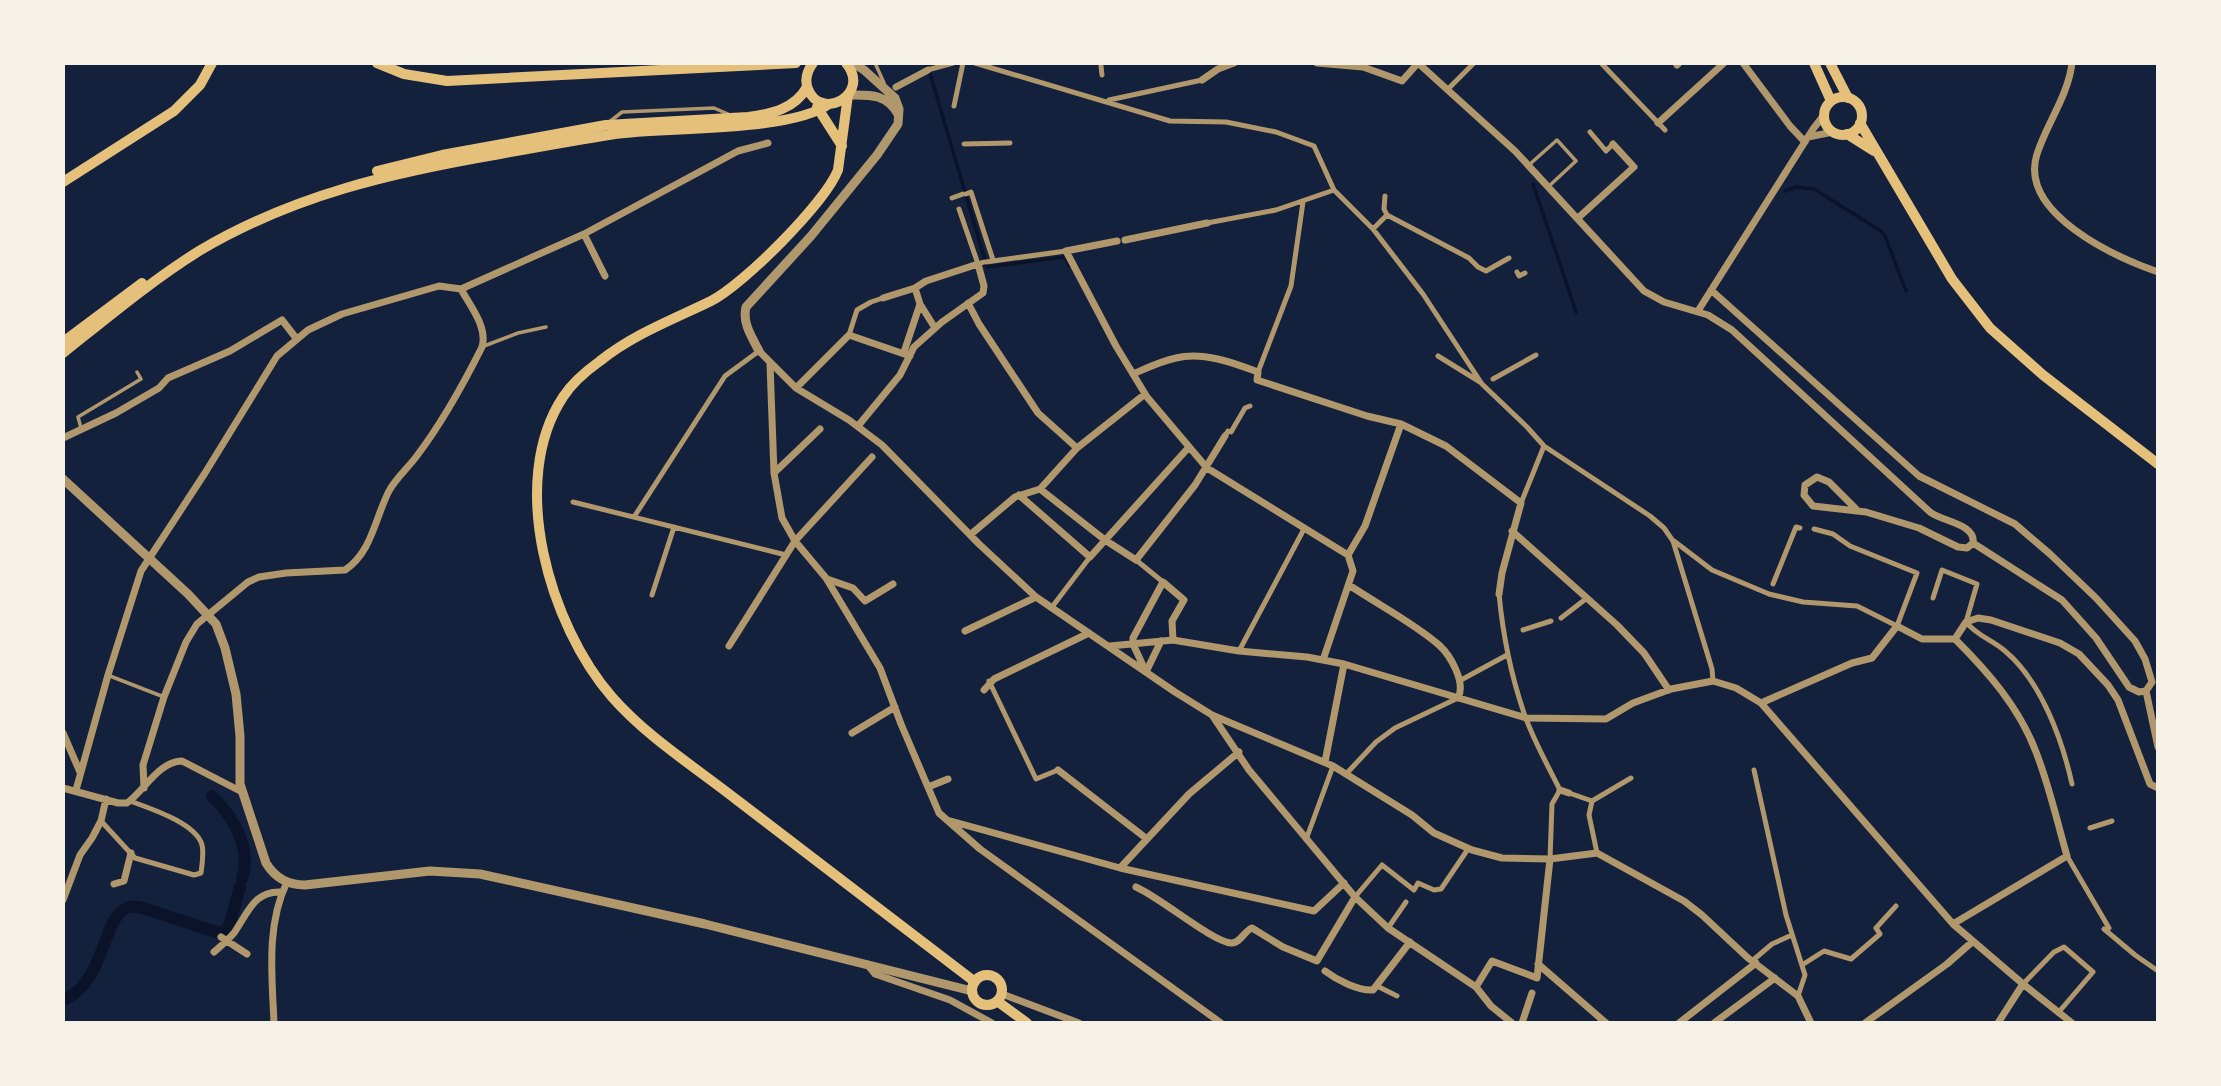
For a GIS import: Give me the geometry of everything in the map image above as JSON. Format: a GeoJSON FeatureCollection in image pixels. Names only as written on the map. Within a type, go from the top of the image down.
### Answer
{"type":"FeatureCollection","features":[{"type":"Feature","properties":{"kind":"main road"},"geometry":{"type":"LineString","coordinates":[[63,182],[174,111],[200,85],[212,63]]}},
{"type":"Feature","properties":{"kind":"main road"},"geometry":{"type":"LineString","coordinates":[[377,63],[404,74],[454,81],[764,64],[800,69]]}},
{"type":"Feature","properties":{"kind":"main road"},"geometry":{"type":"LineString","coordinates":[[395,63],[404,74]]}},
{"type":"Feature","properties":{"kind":"main road"},"geometry":{"type":"LineString","coordinates":[[846,63],[853,77],[853,85],[848,95],[838,170],[830,185],[807,214],[736,285],[711,301],[625,342],[571,386],[555,411],[541,453],[536,493],[539,530],[554,588],[574,642],[595,676],[621,707],[973,986],[980,1003],[991,1005],[1000,998]]}},
{"type":"Feature","properties":{"kind":"main road"},"geometry":{"type":"LineString","coordinates":[[1814,63],[1832,101]]}},
{"type":"Feature","properties":{"kind":"main road"},"geometry":{"type":"LineString","coordinates":[[1830,63],[1848,97],[1859,107],[1862,116],[1855,130],[1847,134]]}},
{"type":"Feature","properties":{"kind":"main road"},"geometry":{"type":"LineString","coordinates":[[800,69],[815,99],[813,113]]}},
{"type":"Feature","properties":{"kind":"main road"},"geometry":{"type":"LineString","coordinates":[[63,342],[124,295],[206,240],[305,194],[372,172],[442,155],[606,125],[760,116],[780,110],[798,99],[800,69]]}},
{"type":"Feature","properties":{"kind":"main road"},"geometry":{"type":"LineString","coordinates":[[63,353],[142,291],[198,253],[274,214],[334,190],[445,163],[582,139],[656,130],[748,124],[813,113],[839,102],[848,95]]}},
{"type":"Feature","properties":{"kind":"main road"},"geometry":{"type":"LineString","coordinates":[[1848,97],[1832,101],[1826,106],[1826,124],[1833,132],[1847,134],[1878,154]]}},
{"type":"Feature","properties":{"kind":"main road"},"geometry":{"type":"LineString","coordinates":[[815,99],[829,104]]}},
{"type":"Feature","properties":{"kind":"main road"},"geometry":{"type":"LineString","coordinates":[[813,113],[825,122],[842,146]]}},
{"type":"Feature","properties":{"kind":"main road"},"geometry":{"type":"LineString","coordinates":[[1860,123],[1952,279],[1990,328],[2043,375],[2158,464]]}},
{"type":"Feature","properties":{"kind":"main road"},"geometry":{"type":"LineString","coordinates":[[973,986],[983,975],[994,976],[1000,982],[1000,998],[1027,1023]]}},
{"type":"Feature","properties":{"kind":"street"},"geometry":{"type":"LineString","coordinates":[[853,63],[889,92],[898,115],[897,127],[811,236],[746,307],[746,324],[759,351],[770,363],[796,388],[858,426],[905,466],[970,535],[1036,597],[1212,715],[1347,773],[1412,815],[1434,833],[1468,849],[1502,858],[1550,859],[1597,853],[1684,901],[1798,996],[1811,1023]]}},
{"type":"Feature","properties":{"kind":"street"},"geometry":{"type":"LineString","coordinates":[[848,95],[889,92],[929,70],[953,63]]}},
{"type":"Feature","properties":{"kind":"street"},"geometry":{"type":"LineString","coordinates":[[954,106],[963,63]]}},
{"type":"Feature","properties":{"kind":"street"},"geometry":{"type":"LineString","coordinates":[[975,63],[1170,121],[1226,122],[1276,132],[1314,146],[1334,190],[1373,229],[1423,294],[1484,383],[1544,446],[1650,516],[1674,541],[1702,564],[1723,576],[1771,589],[1803,602],[1857,606],[1922,639],[1955,639],[1989,672],[2036,749],[2064,836],[2067,856],[2107,928],[2135,956],[2158,971]]}},
{"type":"Feature","properties":{"kind":"street"},"geometry":{"type":"LineString","coordinates":[[1106,101],[1202,80],[1234,63]]}},
{"type":"Feature","properties":{"kind":"street"},"geometry":{"type":"LineString","coordinates":[[1322,63],[1363,67],[1402,81],[1418,63],[1528,166],[1648,295],[1698,311],[1732,330],[1930,512],[1940,519],[1967,528],[1973,534],[1973,543]]}},
{"type":"Feature","properties":{"kind":"street"},"geometry":{"type":"LineString","coordinates":[[1447,90],[1474,63]]}},
{"type":"Feature","properties":{"kind":"street"},"geometry":{"type":"LineString","coordinates":[[1658,123],[1724,63]]}},
{"type":"Feature","properties":{"kind":"street"},"geometry":{"type":"LineString","coordinates":[[1743,63],[1790,126],[1806,140]]}},
{"type":"Feature","properties":{"kind":"street"},"geometry":{"type":"LineString","coordinates":[[2072,63],[2060,101],[2037,155],[2034,173],[2037,187],[2064,220],[2085,239],[2158,272]]}},
{"type":"Feature","properties":{"kind":"street"},"geometry":{"type":"LineString","coordinates":[[1603,64],[1665,130]]}},
{"type":"Feature","properties":{"kind":"street"},"geometry":{"type":"LineString","coordinates":[[1101,66],[1102,75]]}},
{"type":"Feature","properties":{"kind":"street"},"geometry":{"type":"LineString","coordinates":[[1698,311],[1824,115]]}},
{"type":"Feature","properties":{"kind":"street"},"geometry":{"type":"LineString","coordinates":[[1578,218],[1634,167],[1613,144],[1606,151],[1590,132]]}},
{"type":"Feature","properties":{"kind":"street"},"geometry":{"type":"LineString","coordinates":[[1806,140],[1833,132]]}},
{"type":"Feature","properties":{"kind":"street"},"geometry":{"type":"LineString","coordinates":[[76,790],[138,577],[218,454],[268,369],[296,338],[342,314],[439,285],[461,289],[584,234],[738,151],[768,143]]}},
{"type":"Feature","properties":{"kind":"street"},"geometry":{"type":"LineString","coordinates":[[964,144],[1010,143]]}},
{"type":"Feature","properties":{"kind":"street"},"geometry":{"type":"LineString","coordinates":[[796,388],[849,335],[857,310],[915,288],[926,281],[985,262],[1066,251],[1276,210],[1334,190]]}},
{"type":"Feature","properties":{"kind":"street"},"geometry":{"type":"LineString","coordinates":[[907,354],[984,290],[985,262],[971,192],[952,198]]}},
{"type":"Feature","properties":{"kind":"street"},"geometry":{"type":"LineString","coordinates":[[1385,196],[1384,209],[1387,215],[1469,258],[1478,267],[1486,271],[1509,258]]}},
{"type":"Feature","properties":{"kind":"street"},"geometry":{"type":"LineString","coordinates":[[1303,202],[1291,286],[1257,380],[1367,416],[1401,424],[1446,446],[1521,503]]}},
{"type":"Feature","properties":{"kind":"street"},"geometry":{"type":"LineString","coordinates":[[959,209],[985,262]]}},
{"type":"Feature","properties":{"kind":"street"},"geometry":{"type":"LineString","coordinates":[[1373,229],[1387,215]]}},
{"type":"Feature","properties":{"kind":"street"},"geometry":{"type":"LineString","coordinates":[[584,234],[605,276]]}},
{"type":"Feature","properties":{"kind":"street"},"geometry":{"type":"LineString","coordinates":[[1066,251],[1146,395],[1207,468],[1348,555],[1353,571],[1323,660]]}},
{"type":"Feature","properties":{"kind":"street"},"geometry":{"type":"LineString","coordinates":[[1517,272],[1519,276],[1525,273]]}},
{"type":"Feature","properties":{"kind":"street"},"geometry":{"type":"LineString","coordinates":[[915,288],[920,304],[935,328]]}},
{"type":"Feature","properties":{"kind":"street"},"geometry":{"type":"LineString","coordinates":[[144,788],[143,766],[164,697],[189,635],[208,614],[248,582],[259,577],[337,571],[353,564],[364,551],[388,492],[416,458],[456,397],[482,347],[482,329],[461,289]]}},
{"type":"Feature","properties":{"kind":"street"},"geometry":{"type":"LineString","coordinates":[[1711,290],[1919,476],[2015,524],[2050,554],[2096,598],[2135,641],[2145,659],[2151,686],[2146,691],[2139,692],[2129,687],[2096,638],[2062,600],[1973,543]]}},
{"type":"Feature","properties":{"kind":"street"},"geometry":{"type":"LineString","coordinates":[[858,426],[900,375],[920,304]]}},
{"type":"Feature","properties":{"kind":"street"},"geometry":{"type":"LineString","coordinates":[[966,304],[1038,412],[1077,448]]}},
{"type":"Feature","properties":{"kind":"street"},"geometry":{"type":"LineString","coordinates":[[63,438],[159,388],[168,378],[230,351],[282,320],[296,338]]}},
{"type":"Feature","properties":{"kind":"street"},"geometry":{"type":"LineString","coordinates":[[849,335],[907,354]]}},
{"type":"Feature","properties":{"kind":"street"},"geometry":{"type":"LineString","coordinates":[[634,517],[725,376],[759,351]]}},
{"type":"Feature","properties":{"kind":"street"},"geometry":{"type":"LineString","coordinates":[[1493,379],[1536,355]]}},
{"type":"Feature","properties":{"kind":"street"},"geometry":{"type":"LineString","coordinates":[[1133,373],[1177,357],[1190,356],[1232,363],[1258,372]]}},
{"type":"Feature","properties":{"kind":"street"},"geometry":{"type":"LineString","coordinates":[[1438,356],[1484,383]]}},
{"type":"Feature","properties":{"kind":"street"},"geometry":{"type":"LineString","coordinates":[[770,363],[774,473],[782,518],[795,541],[826,578],[880,668],[938,811],[980,849],[1221,1023]]}},
{"type":"Feature","properties":{"kind":"street"},"geometry":{"type":"LineString","coordinates":[[970,535],[1019,495],[1040,489],[1077,448],[1146,395]]}},
{"type":"Feature","properties":{"kind":"street"},"geometry":{"type":"LineString","coordinates":[[1136,560],[1207,468],[1245,408],[1250,406]]}},
{"type":"Feature","properties":{"kind":"street"},"geometry":{"type":"LineString","coordinates":[[1348,555],[1365,526],[1401,424]]}},
{"type":"Feature","properties":{"kind":"street"},"geometry":{"type":"LineString","coordinates":[[774,473],[820,429]]}},
{"type":"Feature","properties":{"kind":"street"},"geometry":{"type":"LineString","coordinates":[[1544,446],[1521,503],[1502,573],[1500,594],[1507,655],[1526,718],[1560,790],[1592,801]]}},
{"type":"Feature","properties":{"kind":"street"},"geometry":{"type":"LineString","coordinates":[[1052,607],[1090,557],[1189,447]]}},
{"type":"Feature","properties":{"kind":"street"},"geometry":{"type":"LineString","coordinates":[[729,646],[795,541],[872,457]]}},
{"type":"Feature","properties":{"kind":"street"},"geometry":{"type":"LineString","coordinates":[[63,479],[208,614],[221,636],[236,694],[240,736],[239,779],[242,792],[266,863],[273,873],[287,882],[305,885],[430,871],[462,871],[973,986]]}},
{"type":"Feature","properties":{"kind":"street"},"geometry":{"type":"LineString","coordinates":[[1856,509],[1825,479],[1812,479],[1805,485],[1804,495],[1813,506],[1856,509],[1919,528],[1958,547],[1967,548],[1973,543]]}},
{"type":"Feature","properties":{"kind":"street"},"geometry":{"type":"LineString","coordinates":[[1040,489],[1105,540],[1136,560],[1184,600],[1172,621],[1173,640]]}},
{"type":"Feature","properties":{"kind":"street"},"geometry":{"type":"LineString","coordinates":[[1019,495],[1090,557]]}},
{"type":"Feature","properties":{"kind":"street"},"geometry":{"type":"LineString","coordinates":[[573,502],[786,555]]}},
{"type":"Feature","properties":{"kind":"street"},"geometry":{"type":"LineString","coordinates":[[652,595],[674,527]]}},
{"type":"Feature","properties":{"kind":"street"},"geometry":{"type":"LineString","coordinates":[[1771,589],[1798,527]]}},
{"type":"Feature","properties":{"kind":"street"},"geometry":{"type":"LineString","coordinates":[[1238,651],[1304,529]]}},
{"type":"Feature","properties":{"kind":"street"},"geometry":{"type":"LineString","coordinates":[[1761,703],[1852,663],[1872,658],[1897,626],[1919,576],[1850,546],[1833,534],[1814,529]]}},
{"type":"Feature","properties":{"kind":"street"},"geometry":{"type":"LineString","coordinates":[[1512,531],[1644,653],[1669,690]]}},
{"type":"Feature","properties":{"kind":"street"},"geometry":{"type":"LineString","coordinates":[[1674,541],[1712,669],[1713,681]]}},
{"type":"Feature","properties":{"kind":"street"},"geometry":{"type":"LineString","coordinates":[[1933,598],[1934,581],[1942,570],[1977,584],[1968,607],[1966,622],[1955,639]]}},
{"type":"Feature","properties":{"kind":"street"},"geometry":{"type":"LineString","coordinates":[[826,578],[853,588],[864,601]]}},
{"type":"Feature","properties":{"kind":"street"},"geometry":{"type":"LineString","coordinates":[[1146,672],[1133,644],[1135,633],[1163,583]]}},
{"type":"Feature","properties":{"kind":"street"},"geometry":{"type":"LineString","coordinates":[[856,605],[893,584]]}},
{"type":"Feature","properties":{"kind":"street"},"geometry":{"type":"LineString","coordinates":[[1347,773],[1395,727],[1458,698],[1462,689],[1461,680],[1439,645],[1349,585]]}},
{"type":"Feature","properties":{"kind":"street"},"geometry":{"type":"LineString","coordinates":[[965,631],[1036,597]]}},
{"type":"Feature","properties":{"kind":"street"},"geometry":{"type":"LineString","coordinates":[[1561,618],[1587,598]]}},
{"type":"Feature","properties":{"kind":"street"},"geometry":{"type":"LineString","coordinates":[[1966,622],[1976,618],[1991,620],[2060,643],[2079,654],[2118,700],[2150,784],[2158,788]]}},
{"type":"Feature","properties":{"kind":"street"},"geometry":{"type":"LineString","coordinates":[[1522,630],[1551,621]]}},
{"type":"Feature","properties":{"kind":"street"},"geometry":{"type":"LineString","coordinates":[[1966,622],[1977,633],[2004,649],[2024,670],[2062,743],[2073,785]]}},
{"type":"Feature","properties":{"kind":"street"},"geometry":{"type":"LineString","coordinates":[[984,690],[989,681],[1089,633]]}},
{"type":"Feature","properties":{"kind":"street"},"geometry":{"type":"LineString","coordinates":[[1109,646],[1173,640],[1238,651],[1323,660],[1526,718],[1606,719],[1633,703],[1696,682],[1713,681],[1735,688],[1761,703],[1953,924],[2072,1023]]}},
{"type":"Feature","properties":{"kind":"street"},"geometry":{"type":"LineString","coordinates":[[1146,672],[1161,641]]}},
{"type":"Feature","properties":{"kind":"street"},"geometry":{"type":"LineString","coordinates":[[1461,680],[1507,655]]}},
{"type":"Feature","properties":{"kind":"street"},"geometry":{"type":"LineString","coordinates":[[1325,762],[1344,664]]}},
{"type":"Feature","properties":{"kind":"street"},"geometry":{"type":"LineString","coordinates":[[989,681],[1036,779],[1058,771],[1147,839]]}},
{"type":"Feature","properties":{"kind":"street"},"geometry":{"type":"LineString","coordinates":[[2146,691],[2158,747]]}},
{"type":"Feature","properties":{"kind":"street"},"geometry":{"type":"LineString","coordinates":[[852,733],[895,707]]}},
{"type":"Feature","properties":{"kind":"street"},"geometry":{"type":"LineString","coordinates":[[1212,715],[1249,770],[1355,897],[1388,928],[1476,987],[1491,1006],[1512,1023]]}},
{"type":"Feature","properties":{"kind":"street"},"geometry":{"type":"LineString","coordinates":[[63,733],[80,772]]}},
{"type":"Feature","properties":{"kind":"street"},"geometry":{"type":"LineString","coordinates":[[1120,868],[1189,794],[1239,752]]}},
{"type":"Feature","properties":{"kind":"street"},"geometry":{"type":"LineString","coordinates":[[63,788],[124,803],[130,801],[160,770],[175,761],[182,761],[242,792]]}},
{"type":"Feature","properties":{"kind":"street"},"geometry":{"type":"LineString","coordinates":[[1307,838],[1333,766]]}},
{"type":"Feature","properties":{"kind":"street"},"geometry":{"type":"LineString","coordinates":[[1754,770],[1774,866],[1805,978],[1798,996]]}},
{"type":"Feature","properties":{"kind":"street"},"geometry":{"type":"LineString","coordinates":[[1597,853],[1589,815],[1592,801],[1631,778]]}},
{"type":"Feature","properties":{"kind":"street"},"geometry":{"type":"LineString","coordinates":[[928,787],[948,779]]}},
{"type":"Feature","properties":{"kind":"street"},"geometry":{"type":"LineString","coordinates":[[1476,987],[1492,961],[1537,978],[1550,859],[1552,804],[1560,790]]}},
{"type":"Feature","properties":{"kind":"street"},"geometry":{"type":"LineString","coordinates":[[63,900],[79,855],[101,821],[106,799]]}},
{"type":"Feature","properties":{"kind":"street"},"geometry":{"type":"LineString","coordinates":[[130,801],[192,830],[202,845],[201,873]]}},
{"type":"Feature","properties":{"kind":"street"},"geometry":{"type":"LineString","coordinates":[[947,820],[1120,868],[1314,911],[1344,883]]}},
{"type":"Feature","properties":{"kind":"street"},"geometry":{"type":"LineString","coordinates":[[101,821],[135,858],[194,875],[209,875]]}},
{"type":"Feature","properties":{"kind":"street"},"geometry":{"type":"LineString","coordinates":[[2090,828],[2112,821]]}},
{"type":"Feature","properties":{"kind":"street"},"geometry":{"type":"LineString","coordinates":[[1136,887],[1166,903],[1210,934],[1230,943],[1236,942],[1247,930],[1252,929],[1283,947],[1318,962],[1355,897],[1382,866],[1414,890],[1418,883],[1434,890],[1444,888],[1468,849]]}},
{"type":"Feature","properties":{"kind":"street"},"geometry":{"type":"LineString","coordinates":[[114,884],[124,881],[131,853]]}},
{"type":"Feature","properties":{"kind":"street"},"geometry":{"type":"LineString","coordinates":[[1953,924],[2067,856]]}},
{"type":"Feature","properties":{"kind":"street"},"geometry":{"type":"LineString","coordinates":[[274,1023],[274,918],[287,882]]}},
{"type":"Feature","properties":{"kind":"street"},"geometry":{"type":"LineString","coordinates":[[214,952],[258,897],[282,892]]}},
{"type":"Feature","properties":{"kind":"street"},"geometry":{"type":"LineString","coordinates":[[1388,928],[1406,902]]}},
{"type":"Feature","properties":{"kind":"street"},"geometry":{"type":"LineString","coordinates":[[1802,965],[1824,951],[1851,959],[1880,934],[1876,928],[1896,906]]}},
{"type":"Feature","properties":{"kind":"street"},"geometry":{"type":"LineString","coordinates":[[1679,1023],[1772,944],[1792,935]]}},
{"type":"Feature","properties":{"kind":"street"},"geometry":{"type":"LineString","coordinates":[[224,938],[247,954]]}},
{"type":"Feature","properties":{"kind":"street"},"geometry":{"type":"LineString","coordinates":[[1325,971],[1341,981],[1365,990],[1373,990],[1410,942]]}},
{"type":"Feature","properties":{"kind":"street"},"geometry":{"type":"LineString","coordinates":[[1865,1023],[1947,964],[1972,942]]}},
{"type":"Feature","properties":{"kind":"street"},"geometry":{"type":"LineString","coordinates":[[1998,1023],[2023,984],[2054,952],[2064,947],[2094,972],[2058,1013]]}},
{"type":"Feature","properties":{"kind":"street"},"geometry":{"type":"LineString","coordinates":[[867,963],[875,974],[941,997],[992,1023]]}},
{"type":"Feature","properties":{"kind":"street"},"geometry":{"type":"LineString","coordinates":[[1538,964],[1606,1023]]}},
{"type":"Feature","properties":{"kind":"street"},"geometry":{"type":"LineString","coordinates":[[1714,1023],[1775,978]]}},
{"type":"Feature","properties":{"kind":"street"},"geometry":{"type":"LineString","coordinates":[[1377,986],[1397,996]]}},
{"type":"Feature","properties":{"kind":"street"},"geometry":{"type":"LineString","coordinates":[[1522,1023],[1532,993]]}},
{"type":"Feature","properties":{"kind":"street"},"geometry":{"type":"LineString","coordinates":[[1000,998],[1079,1023]]}},
{"type":"Feature","properties":{"kind":"lane"},"geometry":{"type":"LineString","coordinates":[[853,63],[853,77]]}},
{"type":"Feature","properties":{"kind":"lane"},"geometry":{"type":"LineString","coordinates":[[875,63],[889,92]]}},
{"type":"Feature","properties":{"kind":"lane"},"geometry":{"type":"LineString","coordinates":[[1528,166],[1557,140],[1576,161],[1548,187]]}},
{"type":"Feature","properties":{"kind":"lane"},"geometry":{"type":"LineString","coordinates":[[482,347],[518,333],[545,327]]}},
{"type":"Feature","properties":{"kind":"lane"},"geometry":{"type":"LineString","coordinates":[[82,430],[78,417],[141,379],[137,372]]}},
{"type":"Feature","properties":{"kind":"lane"},"geometry":{"type":"LineString","coordinates":[[108,676],[164,697]]}},
{"type":"Feature","properties":{"kind":"waterway"},"geometry":{"type":"LineString","coordinates":[[927,63],[987,267],[1065,257],[1069,266]]}},
{"type":"Feature","properties":{"kind":"waterway"},"geometry":{"type":"LineString","coordinates":[[1533,184],[1576,312]]}},
{"type":"Feature","properties":{"kind":"waterway"},"geometry":{"type":"LineString","coordinates":[[1785,191],[1796,187],[1814,189],[1881,231],[1906,291]]}},
{"type":"Feature","properties":{"kind":"waterway"},"geometry":{"type":"LineString","coordinates":[[212,796],[227,813],[239,834],[244,856],[242,878]]}},
{"type":"Feature","properties":{"kind":"waterway"},"geometry":{"type":"LineString","coordinates":[[66,999],[79,990],[88,978],[112,925],[126,908],[143,908],[222,934],[229,926],[240,887]]}}]}
